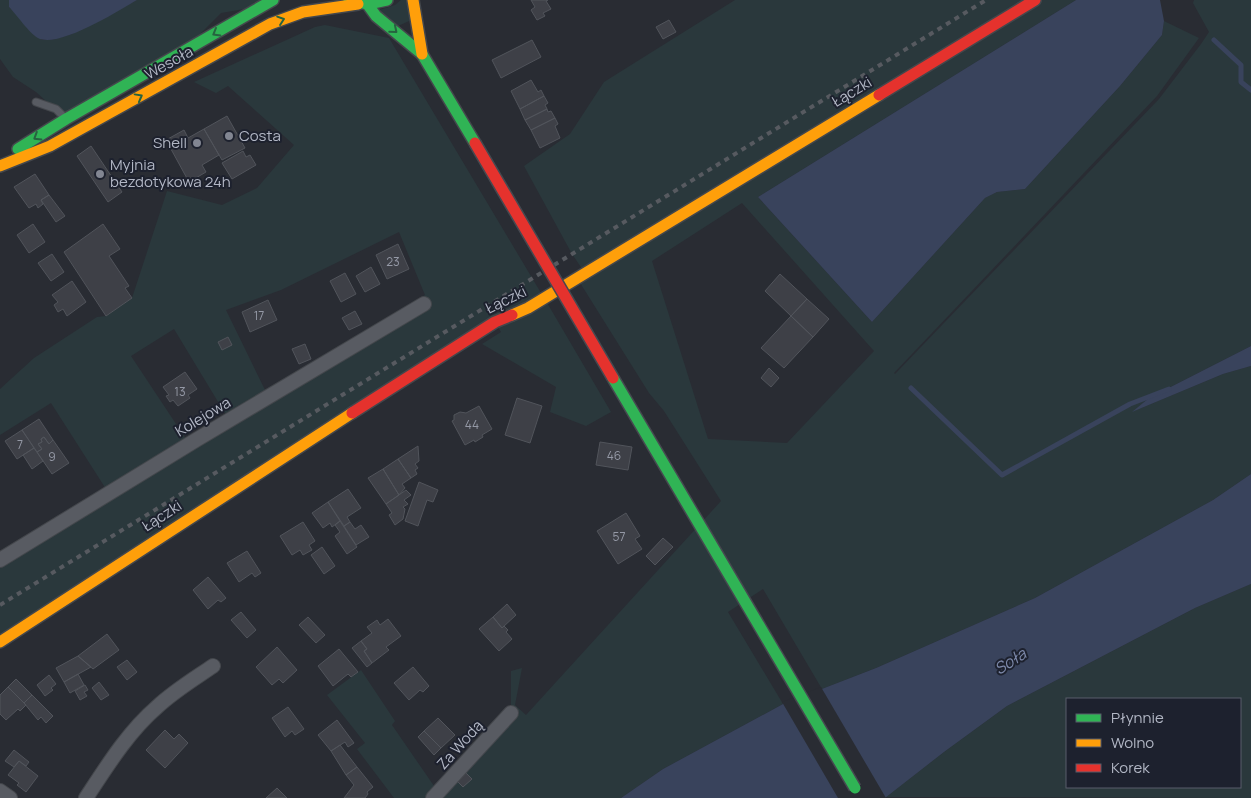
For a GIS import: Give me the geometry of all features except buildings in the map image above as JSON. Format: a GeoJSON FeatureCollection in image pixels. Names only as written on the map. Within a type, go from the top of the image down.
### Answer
{"type":"FeatureCollection","features":[{"type":"Feature","properties":{"kind":"street","name":"Wesoła"},"geometry":{"type":"LineString","coordinates":[[0,161],[66,119],[273,0]]}},
{"type":"Feature","properties":{"kind":"street","name":"Wesoła"},"geometry":{"type":"LineString","coordinates":[[0,166],[50,146],[270,24],[303,12],[387,0]]}},
{"type":"Feature","properties":{"kind":"street"},"geometry":{"type":"LineString","coordinates":[[413,0],[422,54]]}},
{"type":"Feature","properties":{"kind":"street","name":"Łączki"},"geometry":{"type":"LineString","coordinates":[[0,642],[274,462],[495,322],[528,308],[1035,0]]}},
{"type":"Feature","properties":{"kind":"street"},"geometry":{"type":"LineString","coordinates":[[358,3],[422,54],[861,798]]}},
{"type":"Feature","properties":{"kind":"street","name":"Kolejowa"},"geometry":{"type":"LineString","coordinates":[[0,560],[424,304]]}},
{"type":"Feature","properties":{"kind":"street"},"geometry":{"type":"LineString","coordinates":[[86,798],[138,725],[172,695],[213,666]]}},
{"type":"Feature","properties":{"kind":"street","name":"Za Wodą"},"geometry":{"type":"LineString","coordinates":[[433,798],[511,713]]}},
{"type":"Feature","properties":{"kind":"street"},"geometry":{"type":"LineString","coordinates":[[0,791],[10,798]]}},
{"type":"Feature","properties":{"kind":"lane"},"geometry":{"type":"LineString","coordinates":[[36,102],[56,109],[66,119]]}},
{"type":"Feature","properties":{"kind":"shaded area"},"geometry":{"type":"Polygon","coordinates":[[[0,0],[9,0],[9,7],[42,40],[52,40],[72,34],[137,0],[272,0],[267,5],[221,13],[180,54],[66,119],[36,92],[13,77],[0,59],[0,0]]]}},
{"type":"Feature","properties":{"kind":"shaded area"},"geometry":{"type":"Polygon","coordinates":[[[401,0],[411,0],[409,21],[398,26],[379,10],[395,5],[401,0]]]}},
{"type":"Feature","properties":{"kind":"shaded area"},"geometry":{"type":"Polygon","coordinates":[[[735,0],[1076,0],[758,197],[872,322],[985,198],[997,192],[1025,189],[1120,86],[1162,35],[1164,21],[1199,38],[1157,96],[895,374],[1159,99],[1209,32],[1193,3],[1194,0],[1251,0],[1251,346],[1149,398],[1134,411],[1223,374],[1251,366],[1251,474],[1213,500],[1035,598],[876,668],[822,689],[763,589],[728,612],[783,704],[663,769],[621,798],[394,798],[357,749],[365,743],[327,695],[361,670],[395,721],[392,725],[434,786],[511,713],[511,671],[522,668],[515,705],[526,715],[721,501],[664,411],[649,393],[577,278],[585,273],[572,254],[524,166],[570,134],[604,82],[735,0]],[[742,203],[652,261],[708,439],[787,443],[874,351],[742,203]]]}},
{"type":"Feature","properties":{"kind":"shaded area"},"geometry":{"type":"Polygon","coordinates":[[[325,25],[389,38],[544,298],[0,642],[0,554],[106,489],[51,403],[0,435],[0,389],[34,358],[97,317],[106,316],[132,298],[167,191],[222,205],[257,188],[294,145],[228,86],[216,93],[194,82],[315,27],[325,25]],[[399,232],[281,290],[226,310],[265,390],[425,295],[399,232]],[[174,329],[131,356],[186,439],[226,415],[174,329]]]}},
{"type":"Feature","properties":{"kind":"shaded area"},"geometry":{"type":"Polygon","coordinates":[[[546,301],[611,412],[586,426],[550,412],[556,387],[482,344],[501,332],[498,327],[546,301]]]}},
{"type":"Feature","properties":{"kind":"shaded area"},"geometry":{"type":"Polygon","coordinates":[[[1251,584],[1251,798],[886,797],[1007,706],[1195,608],[1251,584]]]}},
{"type":"Feature","properties":{"kind":"water"},"geometry":{"type":"Polygon","coordinates":[[[9,0],[137,0],[103,20],[73,34],[47,40],[38,38],[31,32],[9,7],[9,0]]]}},
{"type":"Feature","properties":{"kind":"water"},"geometry":{"type":"Polygon","coordinates":[[[1076,0],[1160,0],[1164,21],[1162,35],[1120,86],[1025,189],[997,192],[985,198],[872,322],[758,197],[1076,0]]]}},
{"type":"Feature","properties":{"kind":"water"},"geometry":{"type":"Polygon","coordinates":[[[1251,346],[1251,366],[1223,374],[1132,412],[1149,398],[1251,346]]]}},
{"type":"Feature","properties":{"kind":"water","name":"Soła"},"geometry":{"type":"Polygon","coordinates":[[[1251,474],[1251,584],[1195,608],[1007,706],[885,798],[621,798],[663,769],[783,704],[876,668],[1035,598],[1213,500],[1251,474]]]}},
{"type":"Feature","properties":{"kind":"pier"},"geometry":{"type":"Polygon","coordinates":[[[821,687],[886,798],[838,798],[782,702],[821,687]]]}},
{"type":"Feature","properties":{"kind":"waterway"},"geometry":{"type":"LineString","coordinates":[[1214,40],[1241,65],[1241,82],[1251,90]]}},
{"type":"Feature","properties":{"kind":"waterway"},"geometry":{"type":"LineString","coordinates":[[911,388],[1002,475],[1130,404],[1169,389]]}},
{"type":"Feature","properties":{"kind":"railway"},"geometry":{"type":"LineString","coordinates":[[0,605],[986,0]]}},
{"type":"Feature","properties":{"kind":"traffic: fast"},"geometry":{"type":"LineString","coordinates":[[18,149],[66,119],[273,0]]}},
{"type":"Feature","properties":{"kind":"traffic: fast"},"geometry":{"type":"LineString","coordinates":[[349,0],[368,4],[387,0]]}},
{"type":"Feature","properties":{"kind":"traffic: fast"},"geometry":{"type":"LineString","coordinates":[[368,5],[376,16],[422,54],[475,143]]}},
{"type":"Feature","properties":{"kind":"traffic: fast"},"geometry":{"type":"LineString","coordinates":[[613,378],[855,788]]}},
{"type":"Feature","properties":{"kind":"traffic: slow"},"geometry":{"type":"LineString","coordinates":[[413,0],[422,54]]}},
{"type":"Feature","properties":{"kind":"traffic: slow"},"geometry":{"type":"LineString","coordinates":[[0,166],[50,146],[270,24],[303,12],[358,4]]}},
{"type":"Feature","properties":{"kind":"traffic: slow"},"geometry":{"type":"LineString","coordinates":[[512,315],[528,308],[879,95]]}},
{"type":"Feature","properties":{"kind":"traffic: slow"},"geometry":{"type":"LineString","coordinates":[[0,642],[352,413]]}},
{"type":"Feature","properties":{"kind":"traffic: jam"},"geometry":{"type":"LineString","coordinates":[[879,95],[1035,0]]}},
{"type":"Feature","properties":{"kind":"traffic: jam"},"geometry":{"type":"LineString","coordinates":[[475,143],[613,378]]}},
{"type":"Feature","properties":{"kind":"traffic: jam"},"geometry":{"type":"LineString","coordinates":[[352,413],[495,322],[512,315]]}},
{"type":"Feature","properties":{"kind":"place","name":"Costa"},"geometry":{"type":"Point","coordinates":[229,136]}},
{"type":"Feature","properties":{"kind":"place","name":"Shell"},"geometry":{"type":"Point","coordinates":[197,143]}},
{"type":"Feature","properties":{"kind":"place","name":"Myjnia bezdotykowa 24h"},"geometry":{"type":"Point","coordinates":[100,174]}}]}
